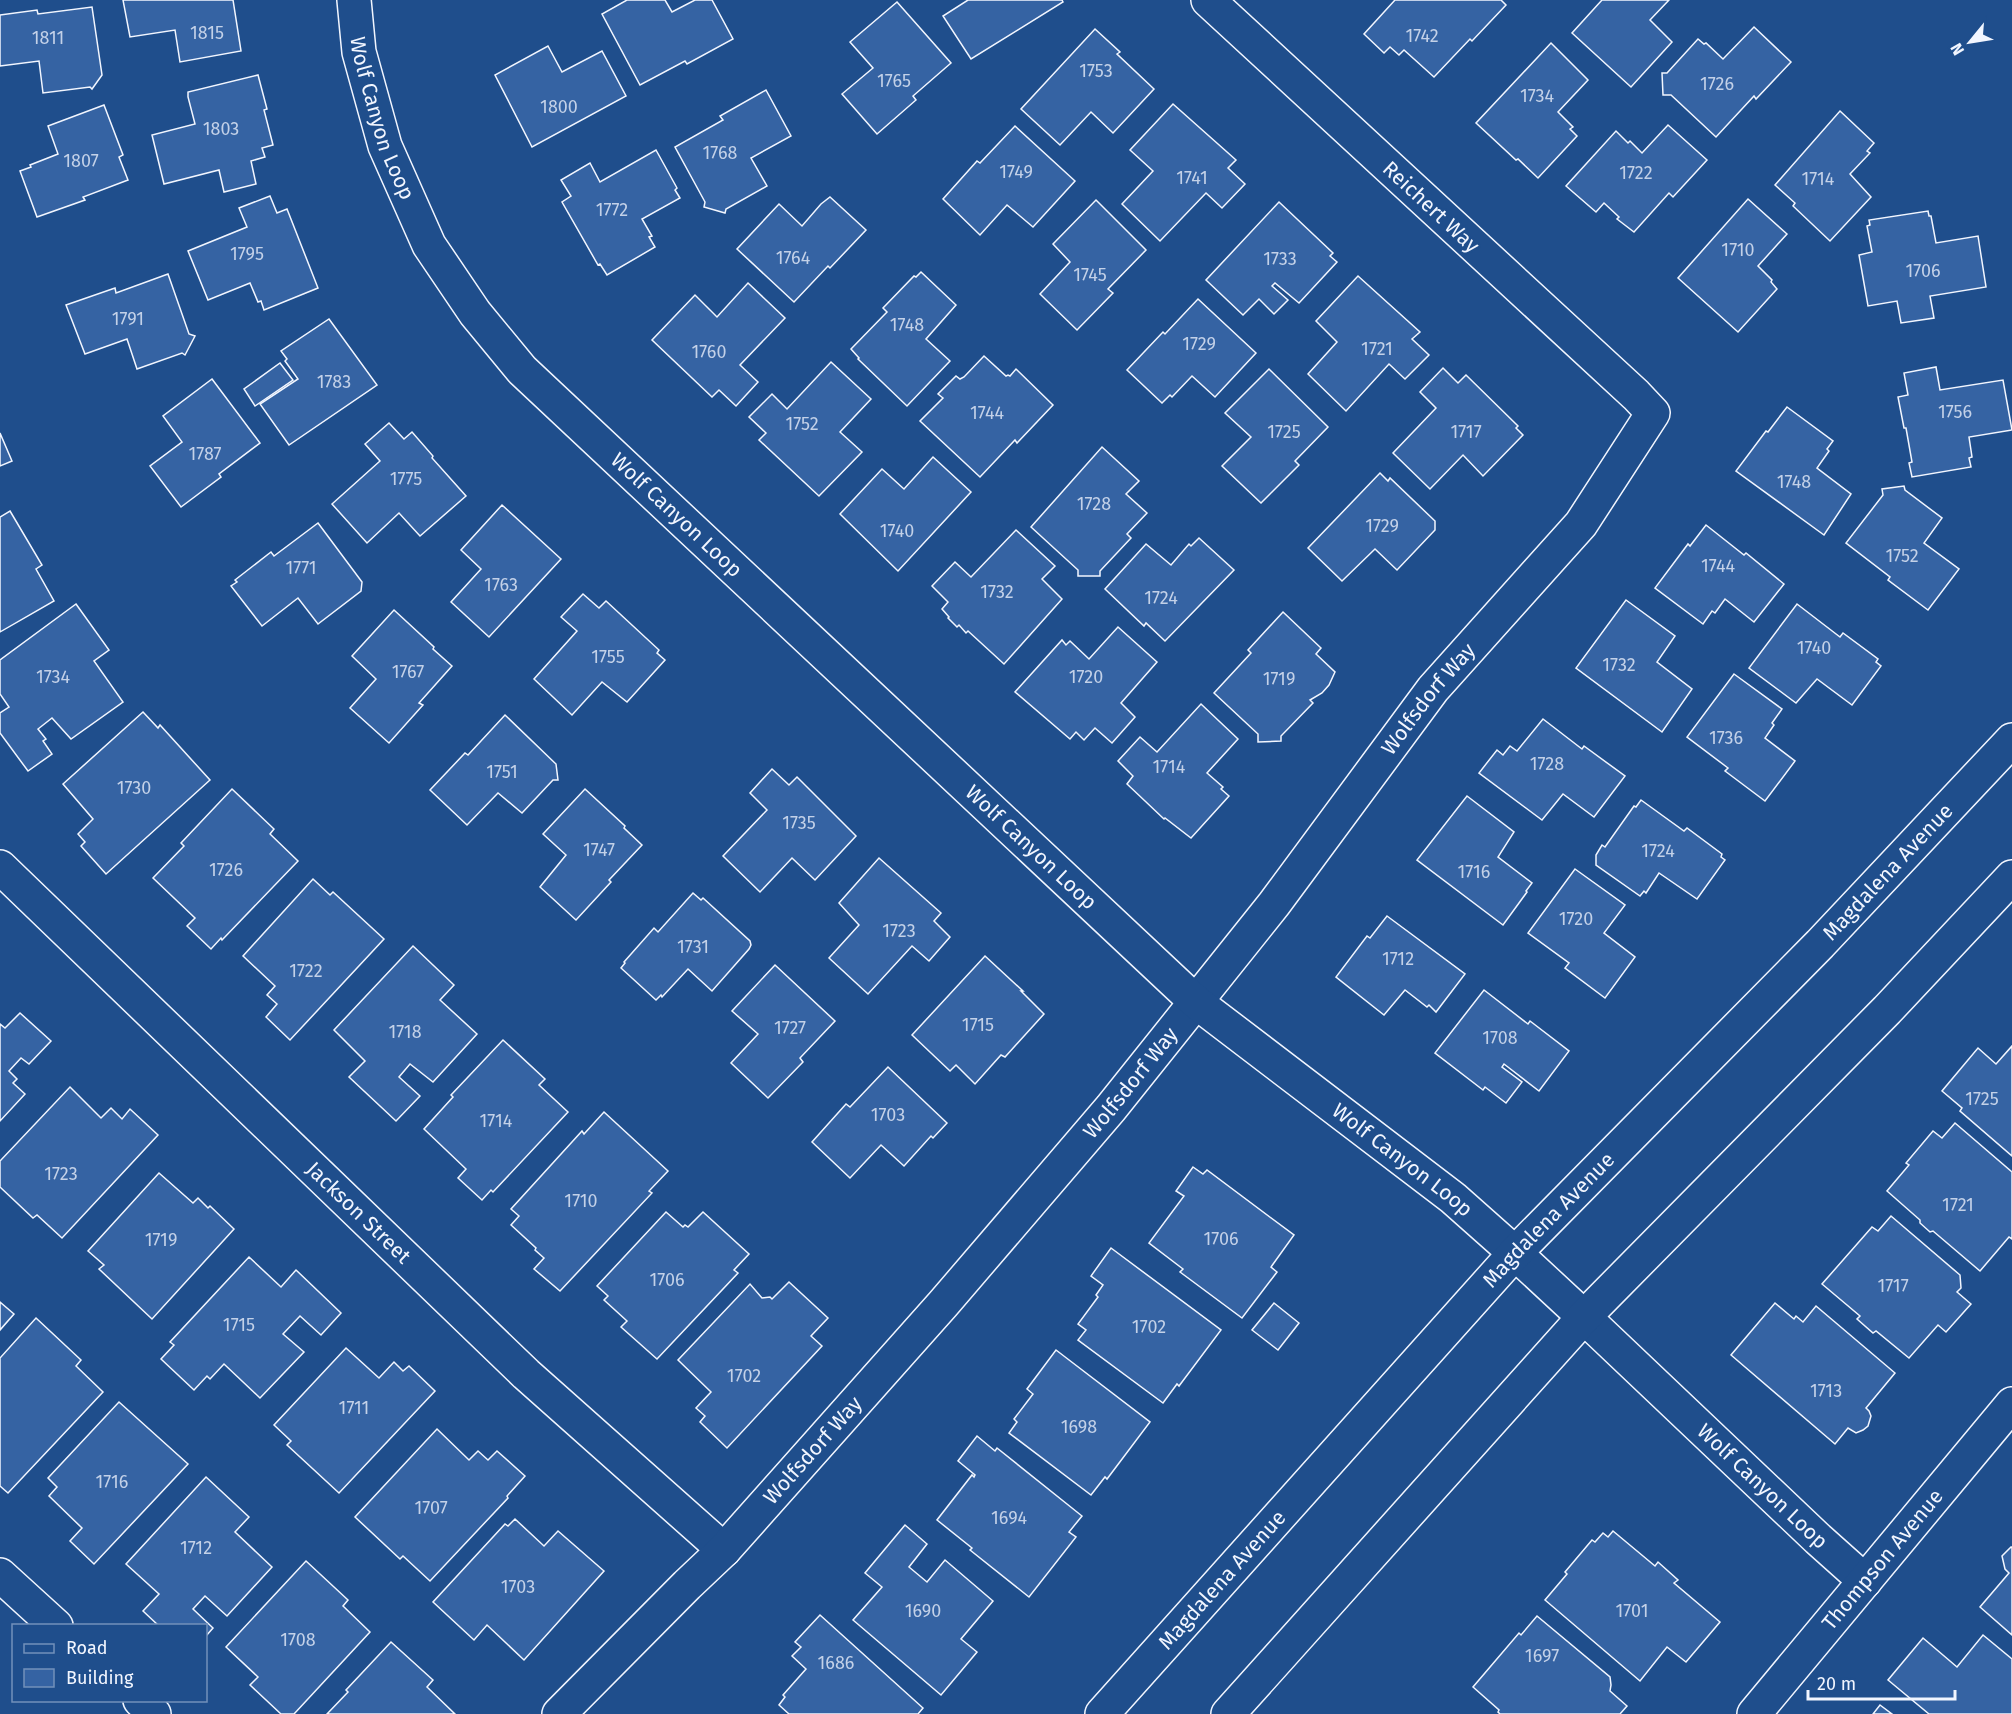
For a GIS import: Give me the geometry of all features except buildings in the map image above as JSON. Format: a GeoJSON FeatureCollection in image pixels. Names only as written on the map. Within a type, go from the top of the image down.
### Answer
{"type":"FeatureCollection","features":[{"type":"Feature","properties":{"kind":"street","name":"Wolf Canyon Loop"},"geometry":{"type":"LineString","coordinates":[[354,0],[360,52],[385,146],[429,245],[481,322],[522,370],[1196,1002],[1453,1198],[1584,1317],[1865,1581]]}},
{"type":"Feature","properties":{"kind":"street","name":"Reichert Way"},"geometry":{"type":"LineString","coordinates":[[1208,0],[1636,395],[1653,414]]}},
{"type":"Feature","properties":{"kind":"street","name":"Wolfsdorf Way"},"geometry":{"type":"LineString","coordinates":[[559,1714],[724,1550],[943,1305],[1111,1108],[1274,904],[1432,688],[1581,524],[1653,414]]}},
{"type":"Feature","properties":{"kind":"street","name":"Magdalena Avenue"},"geometry":{"type":"LineString","coordinates":[[1102,1714],[1515,1253],[1820,944],[2012,740]]}},
{"type":"Feature","properties":{"kind":"street","name":"Jackson Street"},"geometry":{"type":"LineString","coordinates":[[0,867],[526,1374],[724,1550]]}},
{"type":"Feature","properties":{"kind":"street"},"geometry":{"type":"LineString","coordinates":[[1228,1714],[1584,1317],[1887,1010],[2012,877]]}},
{"type":"Feature","properties":{"kind":"street","name":"Thompson Avenue"},"geometry":{"type":"LineString","coordinates":[[1754,1714],[2012,1404]]}},
{"type":"Feature","properties":{"kind":"street"},"geometry":{"type":"LineString","coordinates":[[0,1575],[54,1624]]}},
{"type":"Feature","properties":{"kind":"street"},"geometry":{"type":"LineString","coordinates":[[141,1702],[154,1714]]}}]}
